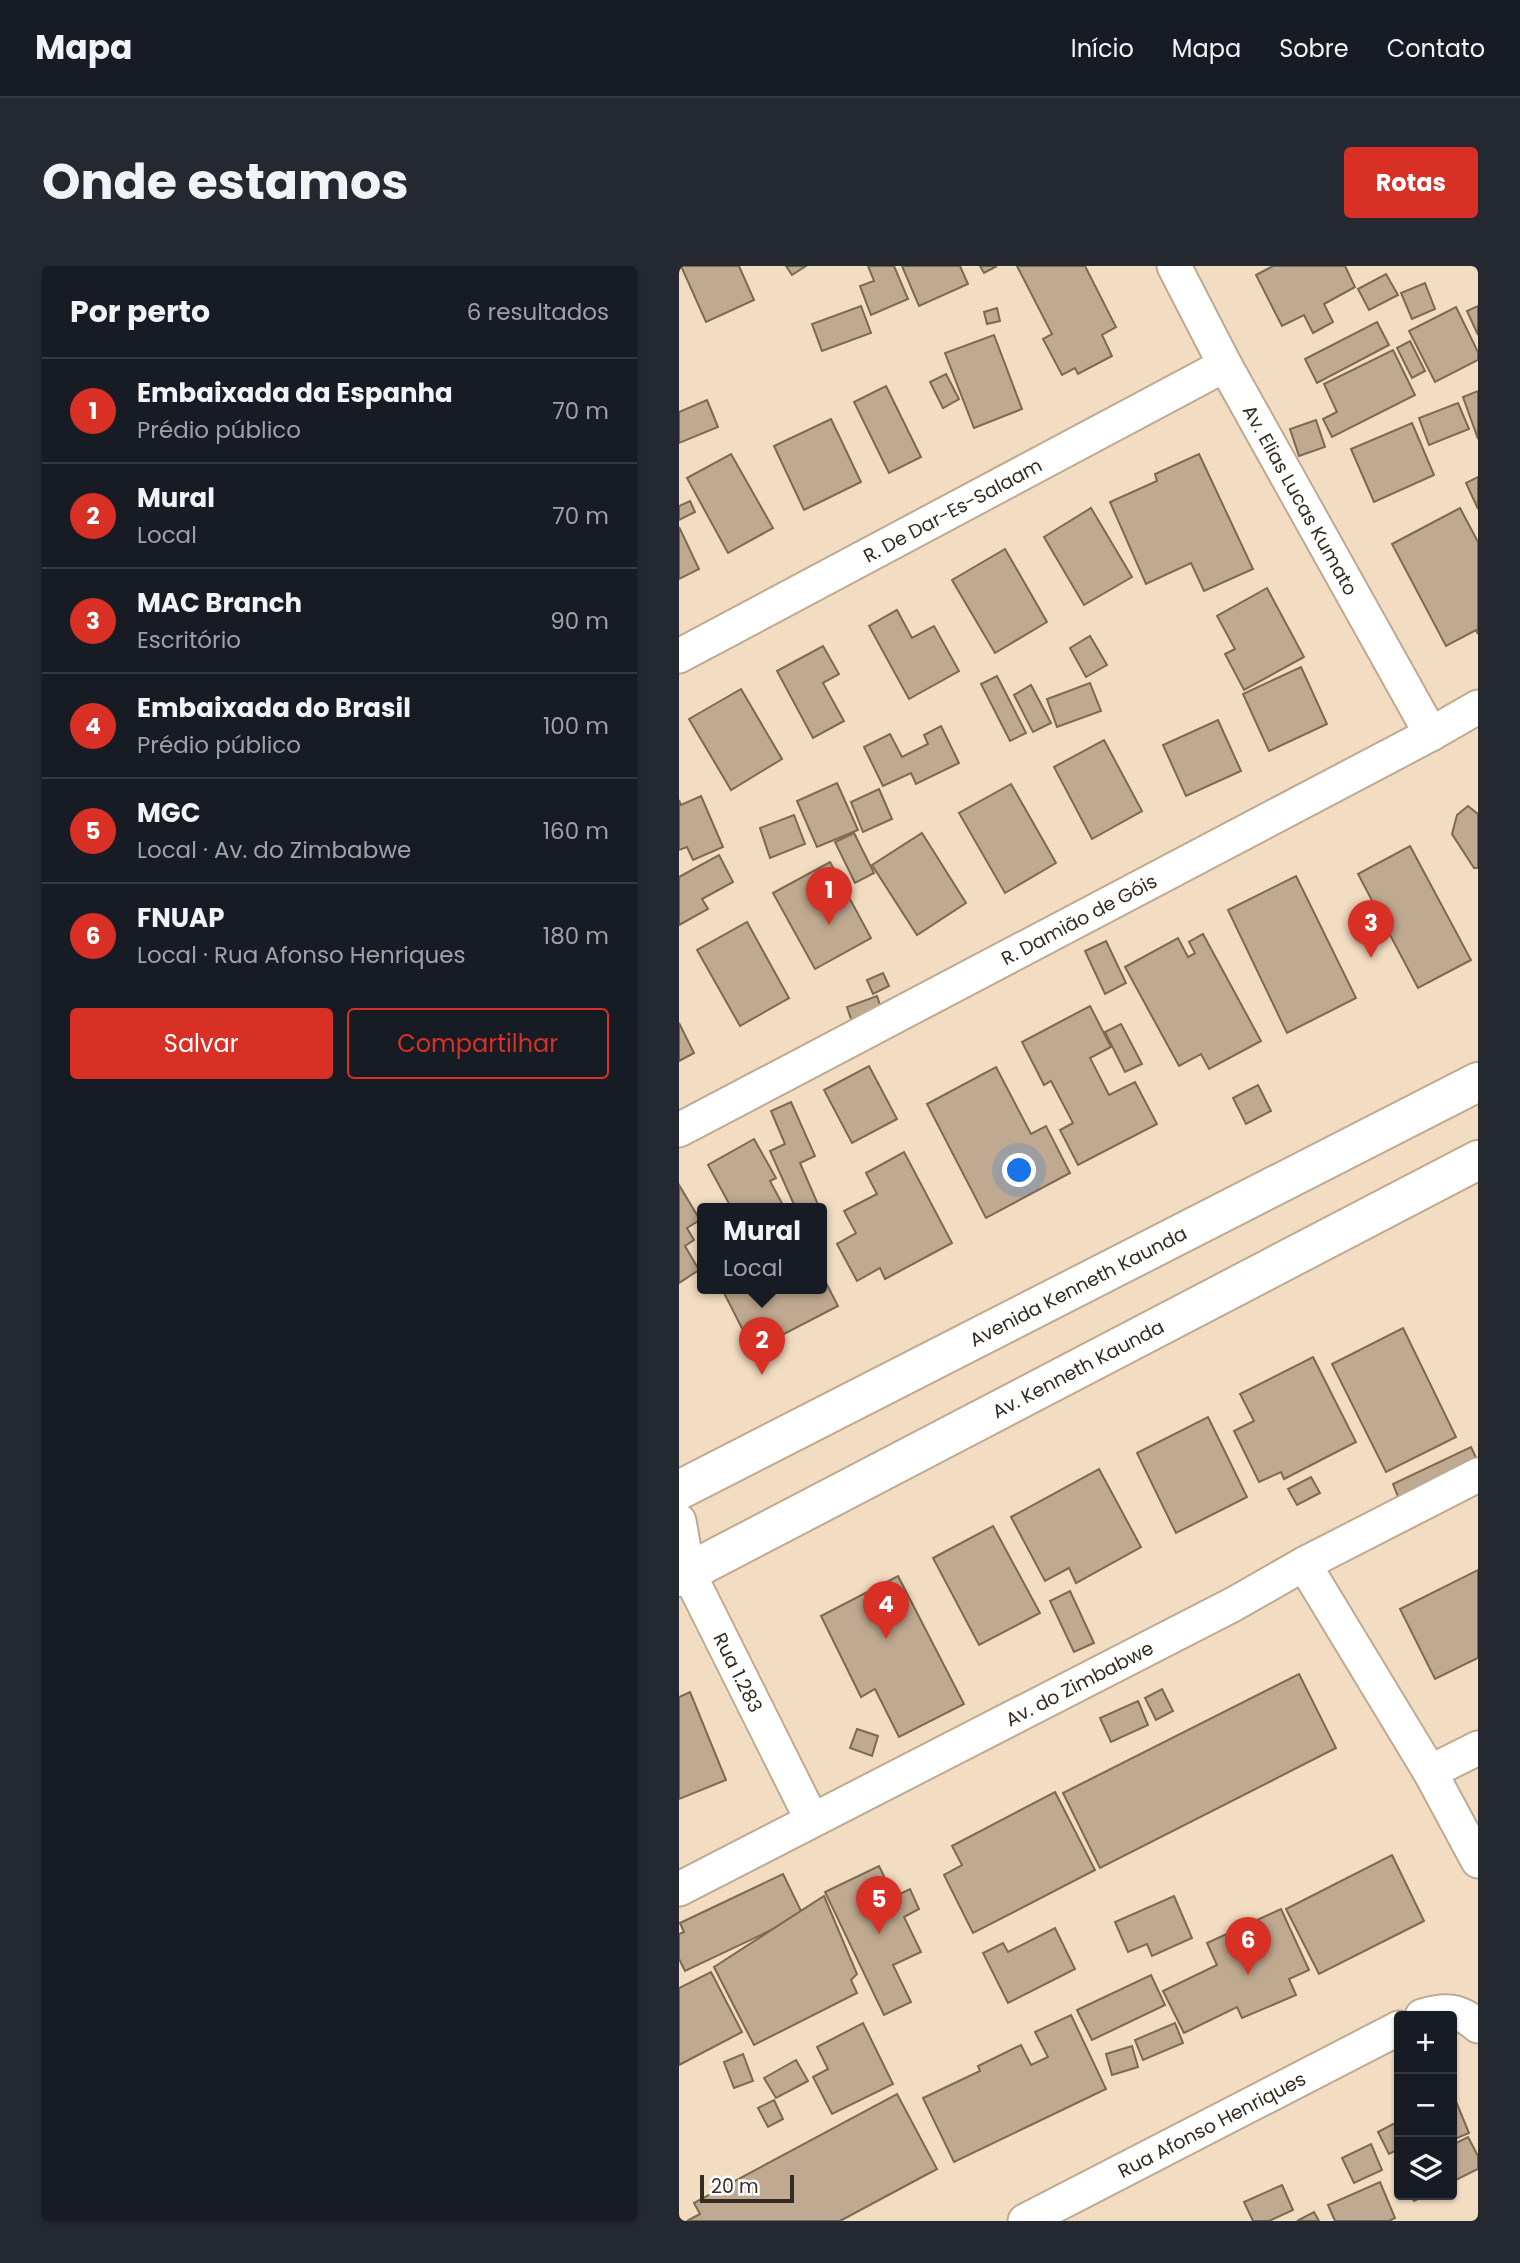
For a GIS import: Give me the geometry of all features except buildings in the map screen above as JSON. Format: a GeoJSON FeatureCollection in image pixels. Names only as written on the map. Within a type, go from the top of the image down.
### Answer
{"type":"FeatureCollection","features":[{"type":"Feature","properties":{"kind":"main road","name":"Avenida Kenneth Kaunda"},"geometry":{"type":"LineString","coordinates":[[679,1490],[1478,1082]]}},
{"type":"Feature","properties":{"kind":"main road","name":"Av. Kenneth Kaunda"},"geometry":{"type":"LineString","coordinates":[[684,1575],[1478,1160]]}},
{"type":"Feature","properties":{"kind":"street","name":"Av. Elias Lucas Kumato"},"geometry":{"type":"LineString","coordinates":[[1174,266],[1225,365],[1431,734]]}},
{"type":"Feature","properties":{"kind":"street","name":"R. De Dar-Es-Salaam"},"geometry":{"type":"LineString","coordinates":[[679,656],[1225,365]]}},
{"type":"Feature","properties":{"kind":"street","name":"R. Damião de Góis"},"geometry":{"type":"LineString","coordinates":[[679,1130],[1478,707]]}},
{"type":"Feature","properties":{"kind":"street","name":"Av. do Zimbabwe"},"geometry":{"type":"LineString","coordinates":[[679,1889],[1478,1475]]}},
{"type":"Feature","properties":{"kind":"street","name":"Rua 1.283"},"geometry":{"type":"LineString","coordinates":[[679,1521],[684,1575],[812,1820]]}},
{"type":"Feature","properties":{"kind":"street"},"geometry":{"type":"LineString","coordinates":[[1304,1564],[1430,1772],[1478,1861]]}},
{"type":"Feature","properties":{"kind":"street"},"geometry":{"type":"LineString","coordinates":[[1430,1772],[1478,1748]]}},
{"type":"Feature","properties":{"kind":"street"},"geometry":{"type":"LineString","coordinates":[[1457,2014],[1474,2022]]}},
{"type":"Feature","properties":{"kind":"street","name":"Rua Afonso Henriques"},"geometry":{"type":"LineString","coordinates":[[1025,2221],[1394,2031]]}},
{"type":"Feature","properties":{"kind":"place","name":"Embaixada da Espanha"},"geometry":{"type":"Point","coordinates":[829,925]}},
{"type":"Feature","properties":{"kind":"place","name":"MAC Branch"},"geometry":{"type":"Point","coordinates":[1371,958]}},
{"type":"Feature","properties":{"kind":"place","name":"Mural"},"geometry":{"type":"Point","coordinates":[762,1375]}},
{"type":"Feature","properties":{"kind":"place","name":"Embaixada do Brasil"},"geometry":{"type":"Point","coordinates":[886,1639]}},
{"type":"Feature","properties":{"kind":"place","name":"MGC"},"geometry":{"type":"Point","coordinates":[879,1934]}},
{"type":"Feature","properties":{"kind":"place","name":"FNUAP"},"geometry":{"type":"Point","coordinates":[1248,1975]}}]}
